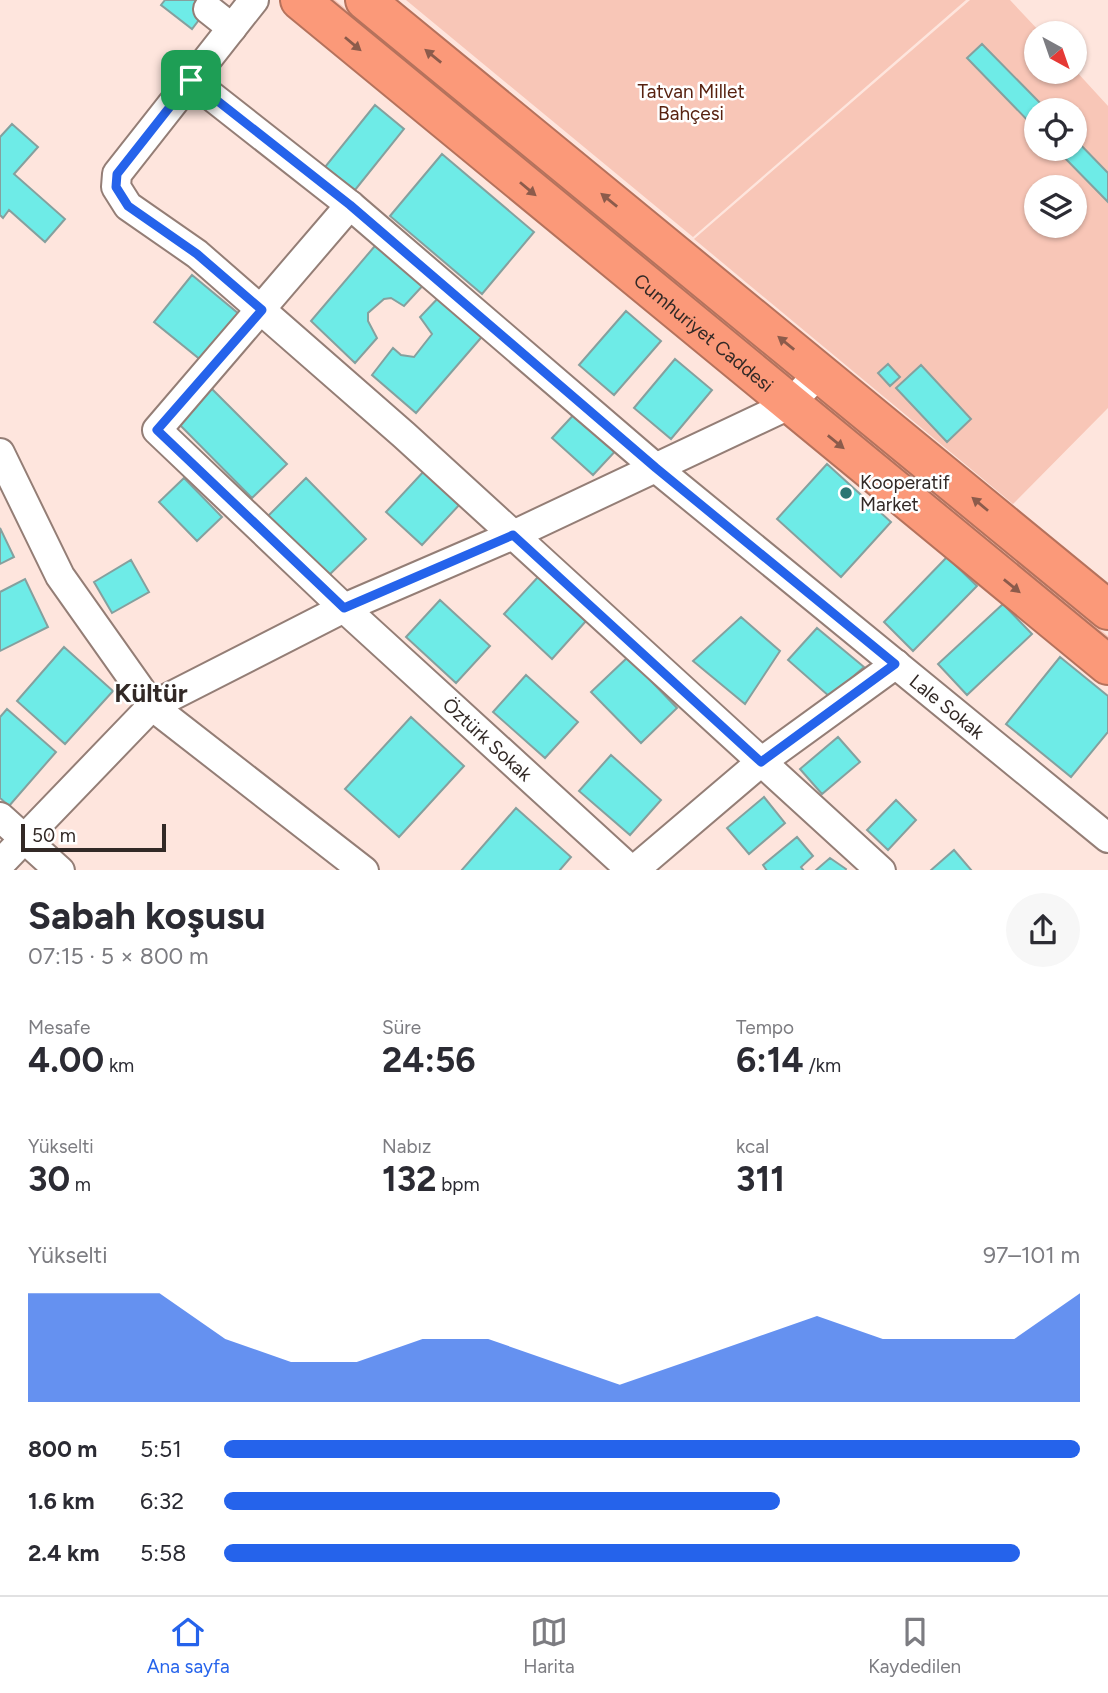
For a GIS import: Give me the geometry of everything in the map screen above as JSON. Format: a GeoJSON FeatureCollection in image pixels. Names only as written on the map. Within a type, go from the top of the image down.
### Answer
{"type":"FeatureCollection","features":[{"type":"Feature","properties":{"kind":"highway","name":"Cumhuriyet Caddesi"},"geometry":{"type":"LineString","coordinates":[[300,0],[1108,665]]}},
{"type":"Feature","properties":{"kind":"highway"},"geometry":{"type":"LineString","coordinates":[[365,0],[1108,610]]}},
{"type":"Feature","properties":{"kind":"street"},"geometry":{"type":"LineString","coordinates":[[254,0],[117,174],[116,187],[128,206],[197,254],[262,310],[881,870]]}},
{"type":"Feature","properties":{"kind":"street"},"geometry":{"type":"LineString","coordinates":[[208,9],[232,28]]}},
{"type":"Feature","properties":{"kind":"street","name":"Lale Sokak"},"geometry":{"type":"LineString","coordinates":[[191,80],[350,205],[656,468],[1108,838]]}},
{"type":"Feature","properties":{"kind":"street"},"geometry":{"type":"LineString","coordinates":[[262,310],[350,205]]}},
{"type":"Feature","properties":{"kind":"street","name":"Öztürk Sokak"},"geometry":{"type":"LineString","coordinates":[[262,310],[157,430],[344,608],[632,870]]}},
{"type":"Feature","properties":{"kind":"street"},"geometry":{"type":"LineString","coordinates":[[0,864],[152,706],[344,608],[513,535],[789,405],[820,372]]}},
{"type":"Feature","properties":{"kind":"street"},"geometry":{"type":"LineString","coordinates":[[0,453],[60,576],[152,706],[363,870]]}},
{"type":"Feature","properties":{"kind":"street"},"geometry":{"type":"LineString","coordinates":[[632,870],[761,762],[895,664]]}},
{"type":"Feature","properties":{"kind":"street"},"geometry":{"type":"LineString","coordinates":[[0,817],[60,870]]}},
{"type":"Feature","properties":{"kind":"green space"},"geometry":{"type":"Polygon","coordinates":[[[319,0],[335,0],[792,375],[785,383],[319,0]]]}},
{"type":"Feature","properties":{"kind":"green space","name":"Tatvan Millet Bahçesi"},"geometry":{"type":"Polygon","coordinates":[[[406,0],[966,0],[693,237],[406,0]]]}},
{"type":"Feature","properties":{"kind":"green space"},"geometry":{"type":"Polygon","coordinates":[[[970,0],[1010,0],[1030,21],[1024,21],[1024,84],[1087,83],[1108,106],[1108,408],[1013,504],[694,239],[970,0]]]}},
{"type":"Feature","properties":{"kind":"green space"},"geometry":{"type":"Polygon","coordinates":[[[821,399],[1108,636],[1108,647],[814,406],[821,399]]]}},
{"type":"Feature","properties":{"kind":"building"},"geometry":{"type":"Polygon","coordinates":[[[165,0],[214,0],[192,29],[161,5],[165,0]]]}},
{"type":"Feature","properties":{"kind":"building"},"geometry":{"type":"Polygon","coordinates":[[[982,44],[1035,98],[1024,98],[1024,117],[967,58],[982,44]]]}},
{"type":"Feature","properties":{"kind":"building"},"geometry":{"type":"Polygon","coordinates":[[[375,105],[404,129],[355,190],[325,167],[375,105]]]}},
{"type":"Feature","properties":{"kind":"building"},"geometry":{"type":"Polygon","coordinates":[[[12,124],[38,147],[14,174],[65,219],[45,242],[9,210],[3,218],[0,215],[0,137],[12,124]]]}},
{"type":"Feature","properties":{"kind":"building"},"geometry":{"type":"Polygon","coordinates":[[[1087,151],[1108,173],[1108,202],[1087,181],[1087,175],[1082,175],[1068,161],[1087,161],[1087,151]]]}},
{"type":"Feature","properties":{"kind":"building"},"geometry":{"type":"Polygon","coordinates":[[[442,154],[534,232],[482,294],[390,216],[442,154]]]}},
{"type":"Feature","properties":{"kind":"building"},"geometry":{"type":"Polygon","coordinates":[[[380,240],[427,281],[404,306],[391,298],[384,299],[368,313],[368,321],[377,338],[355,363],[311,321],[380,240]]]}},
{"type":"Feature","properties":{"kind":"building"},"geometry":{"type":"Polygon","coordinates":[[[192,275],[245,319],[207,365],[154,322],[192,275]]]}},
{"type":"Feature","properties":{"kind":"building"},"geometry":{"type":"Polygon","coordinates":[[[442,294],[486,332],[416,413],[372,375],[393,348],[401,355],[414,357],[432,334],[420,317],[442,294]]]}},
{"type":"Feature","properties":{"kind":"building"},"geometry":{"type":"Polygon","coordinates":[[[626,311],[661,341],[614,395],[579,365],[626,311]]]}},
{"type":"Feature","properties":{"kind":"building"},"geometry":{"type":"Polygon","coordinates":[[[675,359],[712,390],[671,439],[634,408],[675,359]]]}},
{"type":"Feature","properties":{"kind":"building"},"geometry":{"type":"Polygon","coordinates":[[[888,364],[900,377],[890,386],[878,373],[888,364]]]}},
{"type":"Feature","properties":{"kind":"building"},"geometry":{"type":"Polygon","coordinates":[[[921,365],[971,419],[947,442],[896,388],[921,365]]]}},
{"type":"Feature","properties":{"kind":"building"},"geometry":{"type":"Polygon","coordinates":[[[210,387],[287,464],[252,498],[176,421],[210,387]]]}},
{"type":"Feature","properties":{"kind":"building"},"geometry":{"type":"Polygon","coordinates":[[[579,409],[620,446],[593,475],[552,438],[579,409]]]}},
{"type":"Feature","properties":{"kind":"building"},"geometry":{"type":"Polygon","coordinates":[[[827,464],[891,522],[841,577],[777,519],[827,464]]]}},
{"type":"Feature","properties":{"kind":"building"},"geometry":{"type":"Polygon","coordinates":[[[425,470],[461,503],[422,545],[386,512],[425,470]]]}},
{"type":"Feature","properties":{"kind":"building"},"geometry":{"type":"Polygon","coordinates":[[[184,478],[222,517],[197,541],[159,502],[184,478]]]}},
{"type":"Feature","properties":{"kind":"building"},"geometry":{"type":"Polygon","coordinates":[[[306,478],[366,539],[326,578],[266,518],[306,478]]]}},
{"type":"Feature","properties":{"kind":"building"},"geometry":{"type":"Polygon","coordinates":[[[0,528],[14,557],[0,564],[0,528]]]}},
{"type":"Feature","properties":{"kind":"building"},"geometry":{"type":"Polygon","coordinates":[[[947,557],[977,586],[913,651],[884,622],[947,557]]]}},
{"type":"Feature","properties":{"kind":"building"},"geometry":{"type":"Polygon","coordinates":[[[131,560],[149,592],[112,613],[94,582],[131,560]]]}},
{"type":"Feature","properties":{"kind":"building"},"geometry":{"type":"Polygon","coordinates":[[[538,577],[586,621],[552,659],[504,614],[538,577]]]}},
{"type":"Feature","properties":{"kind":"building"},"geometry":{"type":"Polygon","coordinates":[[[25,579],[48,627],[0,651],[0,592],[25,579]]]}},
{"type":"Feature","properties":{"kind":"building"},"geometry":{"type":"Polygon","coordinates":[[[440,600],[490,646],[456,683],[406,637],[440,600]]]}},
{"type":"Feature","properties":{"kind":"building"},"geometry":{"type":"Polygon","coordinates":[[[1003,604],[1032,634],[967,695],[938,664],[1003,604]]]}},
{"type":"Feature","properties":{"kind":"building"},"geometry":{"type":"Polygon","coordinates":[[[741,617],[780,651],[745,704],[693,661],[741,617]]]}},
{"type":"Feature","properties":{"kind":"building"},"geometry":{"type":"Polygon","coordinates":[[[817,628],[864,667],[830,697],[788,660],[817,628]]]}},
{"type":"Feature","properties":{"kind":"building"},"geometry":{"type":"Polygon","coordinates":[[[64,647],[113,691],[65,744],[17,701],[64,647]]]}},
{"type":"Feature","properties":{"kind":"building"},"geometry":{"type":"Polygon","coordinates":[[[628,657],[677,708],[641,743],[591,692],[628,657]]]}},
{"type":"Feature","properties":{"kind":"building"},"geometry":{"type":"Polygon","coordinates":[[[1060,657],[1108,696],[1108,732],[1071,777],[1006,724],[1060,657]]]}},
{"type":"Feature","properties":{"kind":"building"},"geometry":{"type":"Polygon","coordinates":[[[526,675],[578,722],[545,758],[493,712],[526,675]]]}},
{"type":"Feature","properties":{"kind":"building"},"geometry":{"type":"Polygon","coordinates":[[[7,709],[56,752],[9,806],[0,798],[0,717],[7,709]]]}},
{"type":"Feature","properties":{"kind":"building"},"geometry":{"type":"Polygon","coordinates":[[[411,717],[464,766],[399,837],[345,789],[411,717]]]}},
{"type":"Feature","properties":{"kind":"building"},"geometry":{"type":"Polygon","coordinates":[[[838,737],[860,762],[822,794],[800,769],[838,737]]]}},
{"type":"Feature","properties":{"kind":"building"},"geometry":{"type":"Polygon","coordinates":[[[611,755],[661,800],[630,835],[579,791],[611,755]]]}},
{"type":"Feature","properties":{"kind":"building"},"geometry":{"type":"Polygon","coordinates":[[[764,797],[785,823],[749,854],[727,828],[764,797]]]}},
{"type":"Feature","properties":{"kind":"building"},"geometry":{"type":"Polygon","coordinates":[[[896,800],[916,820],[888,850],[867,830],[896,800]]]}},
{"type":"Feature","properties":{"kind":"building"},"geometry":{"type":"Polygon","coordinates":[[[516,808],[571,857],[560,870],[462,870],[516,808]]]}},
{"type":"Feature","properties":{"kind":"building"},"geometry":{"type":"Polygon","coordinates":[[[797,837],[813,856],[801,867],[803,870],[766,870],[763,865],[797,837]]]}},
{"type":"Feature","properties":{"kind":"building"},"geometry":{"type":"Polygon","coordinates":[[[954,850],[971,870],[931,870],[954,850]]]}},
{"type":"Feature","properties":{"kind":"building"},"geometry":{"type":"Polygon","coordinates":[[[830,858],[846,869],[846,870],[816,870],[830,858]]]}},
{"type":"Feature","properties":{"kind":"place","name":"Kooperatif Market"},"geometry":{"type":"Point","coordinates":[846,493]}},
{"type":"Feature","properties":{"kind":"district","name":"Kültür"},"geometry":{"type":"Point","coordinates":[151,693]}},
{"type":"Feature","properties":{"kind":"route"},"geometry":{"type":"LineString","coordinates":[[191,80],[350,205],[656,468],[895,664],[761,762],[513,535],[344,608],[157,430],[262,310],[197,254],[128,206],[116,187],[117,174],[191,80]]}}]}
